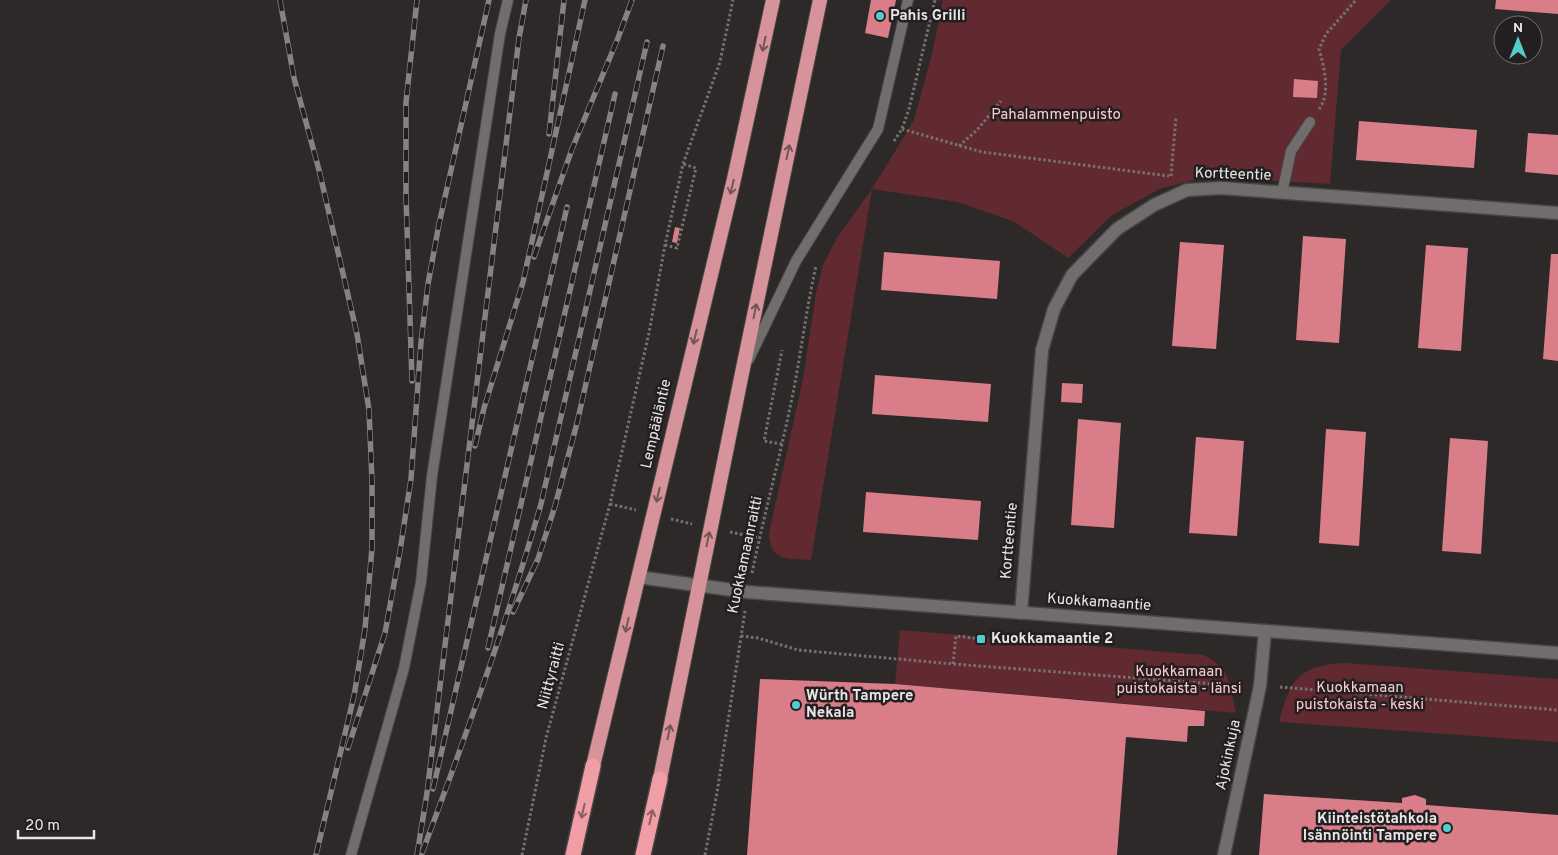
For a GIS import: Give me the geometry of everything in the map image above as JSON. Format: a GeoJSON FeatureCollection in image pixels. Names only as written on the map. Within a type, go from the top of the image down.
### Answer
{"type":"FeatureCollection","features":[{"type":"Feature","properties":{"kind":"highway","name":"Lempääläntie"},"geometry":{"type":"LineString","coordinates":[[573,855],[734,179],[773,0]]}},
{"type":"Feature","properties":{"kind":"highway"},"geometry":{"type":"LineString","coordinates":[[643,855],[820,0]]}},
{"type":"Feature","properties":{"kind":"street","name":"Kortteentie"},"geometry":{"type":"LineString","coordinates":[[1020,613],[1042,350],[1054,310],[1072,275],[1117,229],[1154,205],[1188,190],[1221,188],[1558,213]]}},
{"type":"Feature","properties":{"kind":"street","name":"Kuokkamaantie"},"geometry":{"type":"LineString","coordinates":[[638,577],[748,592],[1558,653]]}},
{"type":"Feature","properties":{"kind":"street","name":"Ajokinkuja"},"geometry":{"type":"LineString","coordinates":[[1224,855],[1260,686],[1265,631]]}},
{"type":"Feature","properties":{"kind":"lane"},"geometry":{"type":"LineString","coordinates":[[351,855],[404,668],[420,582],[432,476],[499,44],[508,0]]}},
{"type":"Feature","properties":{"kind":"lane"},"geometry":{"type":"LineString","coordinates":[[742,373],[796,261],[878,129],[908,0]]}},
{"type":"Feature","properties":{"kind":"lane"},"geometry":{"type":"LineString","coordinates":[[1282,192],[1291,151],[1310,122]]}},
{"type":"Feature","properties":{"kind":"path","name":"Niittyraitti"},"geometry":{"type":"LineString","coordinates":[[522,855],[546,738],[610,504],[649,333],[665,245],[683,164],[720,62],[733,0]]}},
{"type":"Feature","properties":{"kind":"path"},"geometry":{"type":"LineString","coordinates":[[1310,122],[1322,105],[1325,86],[1323,63],[1319,49],[1326,34],[1356,0]]}},
{"type":"Feature","properties":{"kind":"path"},"geometry":{"type":"LineString","coordinates":[[959,146],[977,130],[1001,101]]}},
{"type":"Feature","properties":{"kind":"path"},"geometry":{"type":"LineString","coordinates":[[1171,176],[1176,117]]}},
{"type":"Feature","properties":{"kind":"path"},"geometry":{"type":"LineString","coordinates":[[902,128],[982,152],[1171,176],[1188,190]]}},
{"type":"Feature","properties":{"kind":"path"},"geometry":{"type":"LineString","coordinates":[[665,245],[677,248],[696,168],[683,164]]}},
{"type":"Feature","properties":{"kind":"path","name":"Kuokkamaanraitti"},"geometry":{"type":"LineString","coordinates":[[705,855],[748,592],[792,398],[803,342],[806,312],[817,260]]}},
{"type":"Feature","properties":{"kind":"path"},"geometry":{"type":"LineString","coordinates":[[782,350],[764,441],[782,444]]}},
{"type":"Feature","properties":{"kind":"path"},"geometry":{"type":"LineString","coordinates":[[610,504],[760,538]]}},
{"type":"Feature","properties":{"kind":"path"},"geometry":{"type":"LineString","coordinates":[[741,636],[758,638],[798,650],[1210,684],[1302,688],[1558,710]]}},
{"type":"Feature","properties":{"kind":"path"},"geometry":{"type":"LineString","coordinates":[[953,664],[956,636],[981,638]]}},
{"type":"Feature","properties":{"kind":"green space","name":"Pahalammenpuisto"},"geometry":{"type":"Polygon","coordinates":[[[943,0],[1391,0],[1341,50],[1330,184],[1206,177],[1159,189],[1111,216],[1068,258],[1015,222],[958,202],[872,189],[914,120],[932,54],[943,0]]]}},
{"type":"Feature","properties":{"kind":"green space"},"geometry":{"type":"Polygon","coordinates":[[[872,189],[811,560],[782,557],[773,549],[769,533],[803,379],[816,293],[823,265],[837,238],[872,189]]]}},
{"type":"Feature","properties":{"kind":"green space","name":"Kuokkamaan puistokaista - länsi"},"geometry":{"type":"Polygon","coordinates":[[[900,630],[1203,655],[1219,665],[1228,678],[1236,713],[895,684],[900,630]]]}},
{"type":"Feature","properties":{"kind":"green space","name":"Kuokkamaan puistokaista - keski"},"geometry":{"type":"Polygon","coordinates":[[[1346,663],[1558,679],[1558,742],[1279,722],[1288,695],[1299,677],[1317,667],[1346,663]]]}},
{"type":"Feature","properties":{"kind":"building","name":"Pahis Grilli"},"geometry":{"type":"Polygon","coordinates":[[[871,0],[896,0],[888,38],[865,33],[871,0]]]}},
{"type":"Feature","properties":{"kind":"building"},"geometry":{"type":"Polygon","coordinates":[[[1496,0],[1558,0],[1558,14],[1495,9],[1496,0]]]}},
{"type":"Feature","properties":{"kind":"building"},"geometry":{"type":"Polygon","coordinates":[[[1294,79],[1318,81],[1317,98],[1293,97],[1294,79]]]}},
{"type":"Feature","properties":{"kind":"building"},"geometry":{"type":"Polygon","coordinates":[[[1359,121],[1477,130],[1474,168],[1356,160],[1359,121]]]}},
{"type":"Feature","properties":{"kind":"building"},"geometry":{"type":"Polygon","coordinates":[[[1528,133],[1558,135],[1558,175],[1525,172],[1528,133]]]}},
{"type":"Feature","properties":{"kind":"building"},"geometry":{"type":"Polygon","coordinates":[[[675,227],[680,228],[677,243],[672,242],[675,227]]]}},
{"type":"Feature","properties":{"kind":"building"},"geometry":{"type":"Polygon","coordinates":[[[1303,236],[1346,239],[1339,343],[1296,340],[1303,236]]]}},
{"type":"Feature","properties":{"kind":"building"},"geometry":{"type":"Polygon","coordinates":[[[1180,242],[1224,245],[1216,349],[1172,346],[1180,242]]]}},
{"type":"Feature","properties":{"kind":"building"},"geometry":{"type":"Polygon","coordinates":[[[1426,245],[1468,248],[1461,351],[1418,348],[1426,245]]]}},
{"type":"Feature","properties":{"kind":"building"},"geometry":{"type":"Polygon","coordinates":[[[884,252],[1000,261],[997,299],[881,290],[884,252]]]}},
{"type":"Feature","properties":{"kind":"building"},"geometry":{"type":"Polygon","coordinates":[[[1551,254],[1558,254],[1558,361],[1543,359],[1551,254]]]}},
{"type":"Feature","properties":{"kind":"building"},"geometry":{"type":"Polygon","coordinates":[[[875,375],[991,384],[988,422],[872,414],[875,375]]]}},
{"type":"Feature","properties":{"kind":"building"},"geometry":{"type":"Polygon","coordinates":[[[1062,383],[1083,384],[1082,403],[1061,402],[1062,383]]]}},
{"type":"Feature","properties":{"kind":"building"},"geometry":{"type":"Polygon","coordinates":[[[1078,419],[1121,423],[1114,528],[1071,525],[1078,419]]]}},
{"type":"Feature","properties":{"kind":"building"},"geometry":{"type":"Polygon","coordinates":[[[1326,429],[1366,432],[1359,546],[1319,543],[1326,429]]]}},
{"type":"Feature","properties":{"kind":"building"},"geometry":{"type":"Polygon","coordinates":[[[1196,437],[1244,441],[1237,536],[1189,533],[1196,437]]]}},
{"type":"Feature","properties":{"kind":"building"},"geometry":{"type":"Polygon","coordinates":[[[1450,438],[1488,441],[1481,554],[1442,551],[1450,438]]]}},
{"type":"Feature","properties":{"kind":"building"},"geometry":{"type":"Polygon","coordinates":[[[866,492],[981,501],[978,540],[863,532],[866,492]]]}},
{"type":"Feature","properties":{"kind":"building"},"geometry":{"type":"Polygon","coordinates":[[[760,679],[895,684],[1205,711],[1204,726],[1188,726],[1187,742],[1126,737],[1117,855],[747,855],[760,679]]]}},
{"type":"Feature","properties":{"kind":"building"},"geometry":{"type":"Polygon","coordinates":[[[1264,794],[1402,803],[1402,798],[1415,795],[1426,799],[1426,805],[1558,815],[1558,855],[1259,855],[1264,794]]]}},
{"type":"Feature","properties":{"kind":"railway"},"geometry":{"type":"LineString","coordinates":[[280,0],[294,78],[319,170],[357,334],[369,410],[372,481],[372,548],[365,629],[354,696],[316,855]]}},
{"type":"Feature","properties":{"kind":"railway"},"geometry":{"type":"LineString","coordinates":[[412,381],[406,196],[406,102],[417,0]]}},
{"type":"Feature","properties":{"kind":"railway"},"geometry":{"type":"LineString","coordinates":[[348,748],[385,633],[411,479],[421,342],[428,284],[439,224],[489,0]]}},
{"type":"Feature","properties":{"kind":"railway"},"geometry":{"type":"LineString","coordinates":[[417,855],[427,793],[519,38],[526,0]]}},
{"type":"Feature","properties":{"kind":"railway"},"geometry":{"type":"LineString","coordinates":[[549,134],[564,0]]}},
{"type":"Feature","properties":{"kind":"railway"},"geometry":{"type":"LineString","coordinates":[[475,446],[484,408],[523,282],[585,0]]}},
{"type":"Feature","properties":{"kind":"railway"},"geometry":{"type":"LineString","coordinates":[[534,257],[572,149],[632,0]]}},
{"type":"Feature","properties":{"kind":"railway"},"geometry":{"type":"LineString","coordinates":[[422,853],[485,680],[541,504],[647,42]]}},
{"type":"Feature","properties":{"kind":"railway"},"geometry":{"type":"LineString","coordinates":[[513,612],[538,559],[555,506],[577,423],[663,46]]}},
{"type":"Feature","properties":{"kind":"railway"},"geometry":{"type":"LineString","coordinates":[[488,648],[615,94]]}},
{"type":"Feature","properties":{"kind":"railway"},"geometry":{"type":"LineString","coordinates":[[433,789],[567,207]]}},
{"type":"Feature","properties":{"kind":"place","name":"Pahis Grilli"},"geometry":{"type":"Point","coordinates":[880,16]}},
{"type":"Feature","properties":{"kind":"place","name":"Kuokkamaantie 2"},"geometry":{"type":"Point","coordinates":[981,639]}},
{"type":"Feature","properties":{"kind":"place","name":"Würth Tampere Nekala"},"geometry":{"type":"Point","coordinates":[796,705]}},
{"type":"Feature","properties":{"kind":"place","name":"Kiinteistötahkola Isännöinti Tampere"},"geometry":{"type":"Point","coordinates":[1447,828]}}]}
